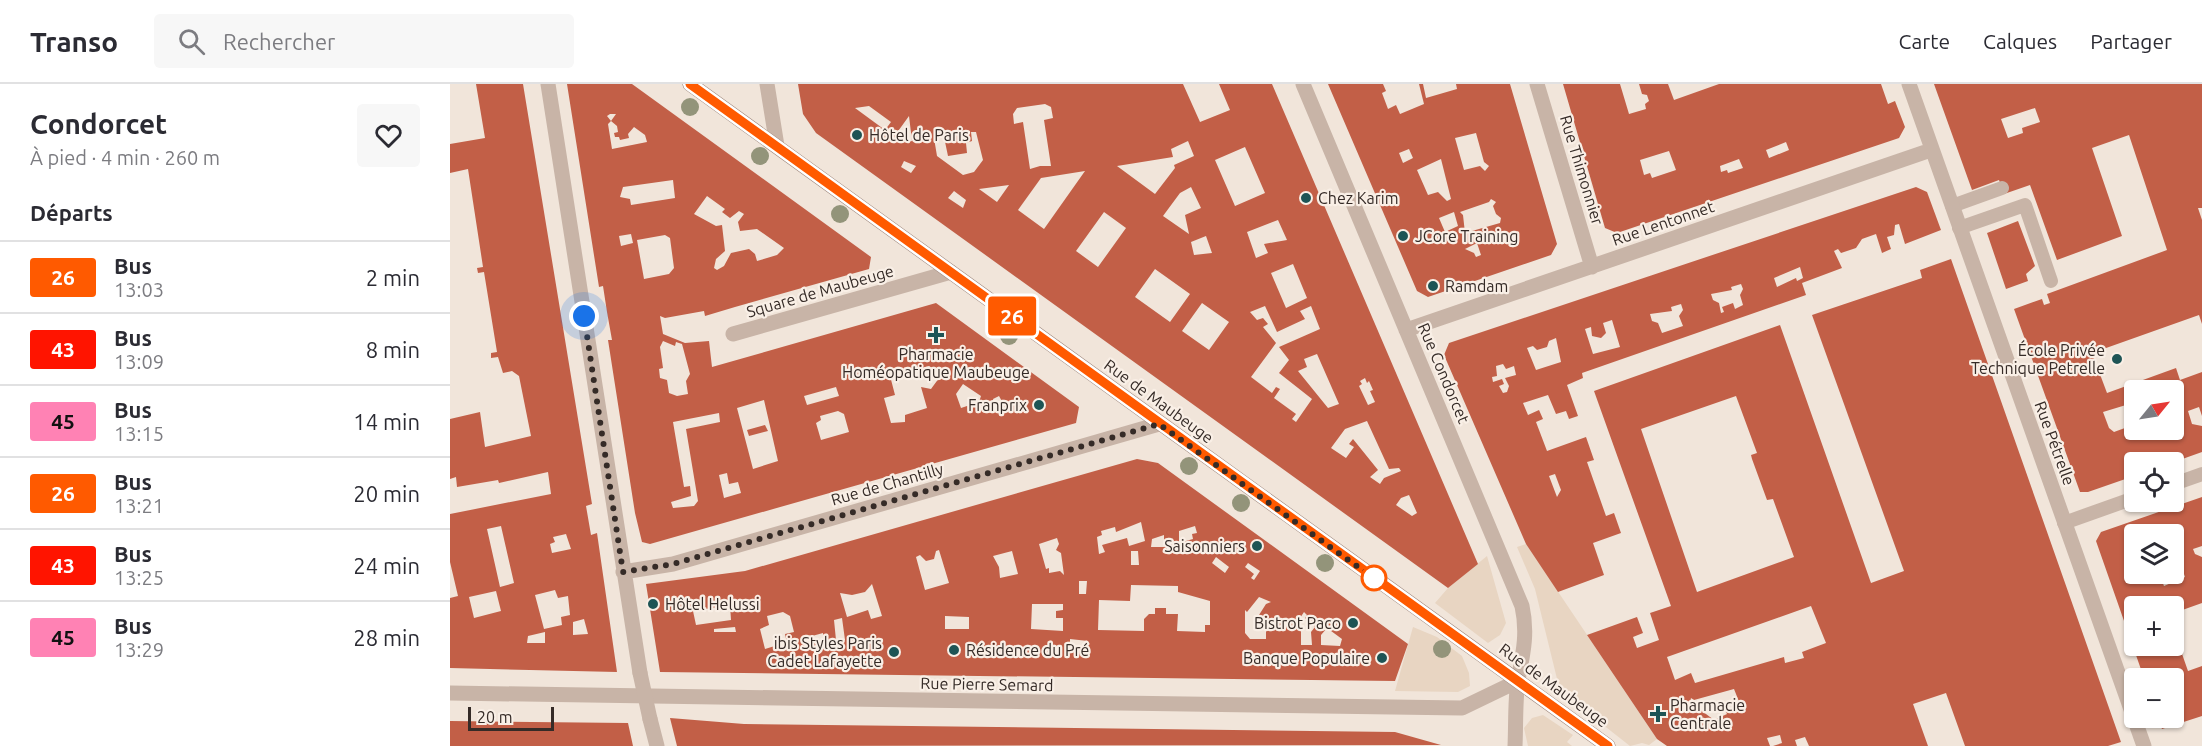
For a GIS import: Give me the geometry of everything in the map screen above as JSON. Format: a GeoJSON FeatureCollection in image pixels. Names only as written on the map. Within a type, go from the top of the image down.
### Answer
{"type":"FeatureCollection","features":[{"type":"Feature","properties":{"kind":"main road","name":"Rue de Maubeuge"},"geometry":{"type":"LineString","coordinates":[[690,84],[1608,746]]}},
{"type":"Feature","properties":{"kind":"street"},"geometry":{"type":"LineString","coordinates":[[548,84],[623,572],[640,674],[657,746]]}},
{"type":"Feature","properties":{"kind":"street"},"geometry":{"type":"LineString","coordinates":[[767,84],[777,146]]}},
{"type":"Feature","properties":{"kind":"street","name":"Rue Condorcet"},"geometry":{"type":"LineString","coordinates":[[1303,84],[1522,606],[1526,625],[1518,681],[1515,746]]}},
{"type":"Feature","properties":{"kind":"street","name":"Rue Thimonnier"},"geometry":{"type":"LineString","coordinates":[[1537,84],[1592,267]]}},
{"type":"Feature","properties":{"kind":"street","name":"Rue Pétrelle"},"geometry":{"type":"LineString","coordinates":[[1909,84],[2144,746]]}},
{"type":"Feature","properties":{"kind":"street","name":"Rue Lentonnet"},"geometry":{"type":"LineString","coordinates":[[1406,330],[1931,150]]}},
{"type":"Feature","properties":{"kind":"street","name":"Square de Maubeuge"},"geometry":{"type":"LineString","coordinates":[[733,334],[951,272]]}},
{"type":"Feature","properties":{"kind":"street","name":"Rue de Chantilly"},"geometry":{"type":"LineString","coordinates":[[623,572],[673,564],[1159,424]]}},
{"type":"Feature","properties":{"kind":"street","name":"Rue Pierre Semard"},"geometry":{"type":"LineString","coordinates":[[450,693],[1462,708],[1518,681]]}},
{"type":"Feature","properties":{"kind":"lane"},"geometry":{"type":"LineString","coordinates":[[1952,206],[2002,188]]}},
{"type":"Feature","properties":{"kind":"lane"},"geometry":{"type":"LineString","coordinates":[[1959,228],[2025,205],[2051,281]]}},
{"type":"Feature","properties":{"kind":"lane"},"geometry":{"type":"LineString","coordinates":[[2184,480],[2202,474]]}},
{"type":"Feature","properties":{"kind":"lane"},"geometry":{"type":"LineString","coordinates":[[2064,523],[2124,502]]}},
{"type":"Feature","properties":{"kind":"shaded area"},"geometry":{"type":"Polygon","coordinates":[[[1526,544],[1657,739],[1649,745],[1642,743],[1630,746],[1560,691],[1535,589],[1517,547],[1526,544]]]}},
{"type":"Feature","properties":{"kind":"shaded area"},"geometry":{"type":"Polygon","coordinates":[[[1487,556],[1506,623],[1500,635],[1488,643],[1435,603],[1448,588],[1487,556]]]}},
{"type":"Feature","properties":{"kind":"shaded area"},"geometry":{"type":"Polygon","coordinates":[[[1413,627],[1437,637],[1462,656],[1469,673],[1470,686],[1458,692],[1395,691],[1413,627]]]}},
{"type":"Feature","properties":{"kind":"shaded area"},"geometry":{"type":"Polygon","coordinates":[[[1543,715],[1573,735],[1567,742],[1572,746],[1528,746],[1524,728],[1532,718],[1543,715]]]}},
{"type":"Feature","properties":{"kind":"building"},"geometry":{"type":"Polygon","coordinates":[[[476,84],[523,84],[592,504],[586,506],[591,535],[597,533],[617,672],[450,668],[450,598],[458,596],[450,562],[450,514],[551,494],[548,472],[499,483],[498,480],[457,487],[456,477],[450,479],[450,419],[480,412],[485,447],[531,436],[519,376],[512,371],[503,373],[498,357],[491,358],[491,353],[497,352],[484,272],[478,273],[477,268],[483,267],[468,169],[450,173],[450,144],[485,138],[476,84]],[[501,526],[487,529],[500,587],[514,583],[501,526]],[[566,534],[553,537],[555,542],[550,544],[552,553],[571,549],[566,534]],[[555,590],[535,595],[544,629],[562,625],[561,617],[570,615],[568,596],[558,598],[555,590]],[[496,591],[469,597],[474,618],[501,611],[496,591]],[[584,619],[573,622],[573,635],[588,634],[584,619]],[[545,632],[528,636],[527,643],[545,643],[545,632]]]}},
{"type":"Feature","properties":{"kind":"building"},"geometry":{"type":"Polygon","coordinates":[[[567,84],[632,84],[871,257],[869,269],[705,316],[704,311],[665,318],[660,316],[663,334],[685,343],[709,341],[712,367],[936,303],[1079,407],[1076,423],[650,544],[642,542],[635,513],[608,340],[612,340],[603,286],[599,287],[567,84]],[[610,114],[607,116],[611,121],[616,114],[610,114]],[[611,121],[608,124],[612,149],[647,142],[645,135],[634,127],[628,134],[629,138],[620,140],[619,137],[615,137],[614,133],[618,132],[617,126],[611,121]],[[673,180],[623,187],[620,197],[630,199],[631,205],[675,198],[673,180]],[[707,196],[694,214],[716,226],[722,225],[725,251],[716,259],[714,268],[717,270],[724,266],[731,253],[749,249],[755,254],[757,261],[777,255],[784,248],[757,229],[740,231],[738,222],[744,214],[739,211],[730,218],[722,212],[725,209],[707,196]],[[631,234],[619,236],[621,246],[633,243],[631,234]],[[665,235],[637,240],[644,279],[669,274],[674,268],[670,238],[665,235]],[[663,341],[660,347],[663,368],[659,369],[660,378],[667,380],[669,393],[677,396],[688,394],[686,381],[690,374],[682,344],[676,342],[675,346],[663,341]],[[929,366],[906,372],[900,369],[889,372],[895,395],[884,398],[891,423],[905,422],[905,415],[927,408],[921,387],[931,389],[942,374],[929,366]],[[963,384],[956,394],[961,408],[979,402],[981,396],[963,384]],[[836,387],[804,396],[807,405],[839,396],[836,387]],[[999,396],[993,399],[995,410],[1000,413],[1004,405],[999,396]],[[764,400],[737,408],[753,469],[778,461],[764,400]],[[838,411],[820,416],[821,420],[816,423],[821,440],[849,432],[844,414],[838,411]],[[719,413],[673,422],[684,487],[690,486],[691,496],[671,502],[673,508],[694,506],[698,501],[686,429],[720,422],[719,413]],[[727,473],[719,475],[724,498],[741,493],[738,482],[729,484],[727,473]]]}},
{"type":"Feature","properties":{"kind":"building"},"geometry":{"type":"Polygon","coordinates":[[[798,84],[1183,84],[1200,122],[1230,110],[1219,84],[1272,84],[1478,564],[1448,588],[816,133],[803,114],[798,84]],[[1045,104],[1017,108],[1013,114],[1014,124],[1023,122],[1030,169],[1051,166],[1044,120],[1053,118],[1051,107],[1045,104]],[[869,106],[855,108],[885,130],[891,122],[869,106]],[[909,116],[896,134],[907,142],[912,141],[909,116]],[[971,132],[972,141],[966,143],[967,153],[948,156],[944,137],[934,138],[937,156],[963,175],[974,172],[983,160],[976,132],[971,132]],[[1188,141],[1171,149],[1173,157],[1117,166],[1155,194],[1175,168],[1174,165],[1194,156],[1188,141]],[[1245,147],[1215,160],[1235,206],[1265,193],[1245,147]],[[904,161],[901,167],[911,173],[916,166],[904,161]],[[1085,171],[1041,178],[1018,210],[1044,229],[1085,171]],[[1009,185],[979,189],[997,202],[1009,185]],[[1191,187],[1180,193],[1163,216],[1189,234],[1185,215],[1201,208],[1191,187]],[[954,191],[948,198],[963,208],[966,200],[954,191]],[[1104,212],[1076,251],[1098,267],[1126,228],[1104,212]],[[1278,220],[1247,232],[1256,258],[1268,253],[1264,244],[1287,240],[1278,220]],[[1206,236],[1191,242],[1194,255],[1212,253],[1206,236]],[[1293,264],[1271,273],[1286,308],[1307,298],[1293,264]],[[1155,269],[1135,297],[1170,322],[1190,294],[1155,269]],[[1202,303],[1182,331],[1209,350],[1229,322],[1202,303]],[[1265,306],[1250,312],[1257,320],[1263,318],[1268,324],[1263,327],[1276,343],[1251,377],[1272,393],[1276,387],[1280,389],[1274,398],[1296,414],[1292,419],[1296,422],[1312,399],[1279,373],[1289,360],[1279,347],[1320,329],[1311,306],[1300,311],[1305,319],[1277,332],[1265,306]],[[1317,354],[1304,359],[1307,367],[1298,371],[1328,408],[1339,404],[1317,354]],[[1365,378],[1360,381],[1362,384],[1359,386],[1368,405],[1375,402],[1369,381],[1367,383],[1365,378]],[[1367,421],[1345,429],[1331,448],[1346,458],[1354,447],[1349,444],[1353,439],[1378,470],[1370,477],[1380,484],[1384,478],[1401,471],[1399,468],[1389,469],[1367,421]],[[1409,495],[1401,498],[1396,505],[1412,516],[1417,513],[1409,495]]]}},
{"type":"Feature","properties":{"kind":"building"},"geometry":{"type":"Polygon","coordinates":[[[1328,84],[1383,84],[1386,91],[1382,93],[1388,109],[1396,105],[1400,114],[1424,104],[1419,84],[1423,84],[1426,98],[1457,89],[1456,84],[1510,84],[1557,244],[1551,255],[1428,297],[1417,291],[1328,84]],[[1476,133],[1455,138],[1464,170],[1480,166],[1485,171],[1489,166],[1484,162],[1476,133]],[[1409,149],[1399,153],[1403,163],[1413,158],[1409,149]],[[1441,159],[1417,170],[1428,195],[1438,192],[1447,201],[1451,199],[1441,159]],[[1491,199],[1489,202],[1460,212],[1463,215],[1465,233],[1500,223],[1501,218],[1496,214],[1493,206],[1496,202],[1491,199]],[[1454,212],[1439,218],[1445,232],[1458,226],[1454,212]],[[1477,243],[1465,249],[1474,253],[1476,257],[1481,255],[1477,243]]]}},
{"type":"Feature","properties":{"kind":"building"},"geometry":{"type":"Polygon","coordinates":[[[1563,84],[1620,84],[1629,114],[1646,109],[1645,104],[1649,101],[1647,95],[1642,94],[1639,84],[1668,84],[1674,100],[1719,84],[1881,84],[1888,104],[1895,101],[1905,127],[1899,138],[1617,233],[1605,228],[1563,84]],[[1786,142],[1766,150],[1769,158],[1789,150],[1786,142]],[[1669,151],[1640,160],[1644,175],[1650,173],[1652,178],[1676,170],[1669,151]],[[1739,159],[1720,166],[1721,172],[1727,170],[1728,173],[1743,168],[1739,159]]]}},
{"type":"Feature","properties":{"kind":"building"},"geometry":{"type":"Polygon","coordinates":[[[1934,84],[2202,84],[2202,208],[2198,208],[2202,220],[2202,324],[2199,315],[2092,353],[2107,393],[2124,387],[2124,406],[2103,412],[2109,428],[2114,432],[2124,428],[2124,440],[2184,440],[2184,380],[2180,380],[2202,372],[2202,416],[2199,407],[2188,411],[2192,424],[2202,426],[2202,452],[2184,458],[2184,452],[2124,452],[2124,479],[2088,492],[2080,492],[2014,309],[2042,299],[2044,305],[2050,303],[2047,294],[2167,250],[2129,135],[2092,148],[2122,236],[2057,260],[2030,185],[2004,194],[1999,180],[1972,190],[1934,84]],[[2035,108],[2001,119],[2008,138],[2023,133],[2022,128],[2040,122],[2035,108]]]}},
{"type":"Feature","properties":{"kind":"building"},"geometry":{"type":"Polygon","coordinates":[[[1916,187],[1927,192],[1941,230],[1905,244],[1899,224],[1895,225],[1894,235],[1887,237],[1891,249],[1882,253],[1876,234],[1862,239],[1856,248],[1841,253],[1838,249],[1834,251],[1842,268],[1802,283],[1806,295],[1582,373],[1583,378],[1567,385],[1578,416],[1569,419],[1566,411],[1556,414],[1548,395],[1523,403],[1528,415],[1539,410],[1543,419],[1536,422],[1547,451],[1586,437],[1594,460],[1587,462],[1606,516],[1614,513],[1621,533],[1593,543],[1604,575],[1558,592],[1526,544],[1444,355],[1449,343],[1916,187]],[[1800,267],[1774,278],[1777,287],[1796,278],[1797,281],[1803,278],[1800,267]],[[1741,284],[1731,287],[1732,290],[1711,294],[1713,300],[1719,303],[1721,313],[1724,312],[1722,307],[1733,303],[1735,309],[1743,305],[1740,295],[1743,289],[1741,284]],[[1681,304],[1671,307],[1672,311],[1650,314],[1652,321],[1658,323],[1662,333],[1683,326],[1679,316],[1683,310],[1681,304]],[[1612,320],[1603,323],[1606,333],[1601,338],[1592,336],[1591,327],[1585,329],[1593,354],[1620,347],[1612,320]],[[1556,338],[1549,341],[1547,347],[1537,350],[1533,346],[1527,348],[1536,370],[1561,362],[1556,338]],[[1503,364],[1496,366],[1497,376],[1492,377],[1493,382],[1502,379],[1504,384],[1499,386],[1503,393],[1507,392],[1509,386],[1505,378],[1516,375],[1514,366],[1506,369],[1503,364]],[[1555,474],[1549,476],[1557,497],[1561,490],[1555,474]]]}},
{"type":"Feature","properties":{"kind":"building"},"geometry":{"type":"Polygon","coordinates":[[[2018,221],[2035,266],[2026,274],[2028,281],[2006,289],[1987,233],[2018,221]]]}},
{"type":"Feature","properties":{"kind":"building"},"geometry":{"type":"Polygon","coordinates":[[[1951,259],[2121,742],[2108,746],[1965,746],[1946,693],[1913,704],[1928,746],[1809,746],[1805,737],[1795,740],[1797,746],[1773,746],[1782,743],[1780,735],[1767,738],[1770,746],[1667,746],[1657,739],[1587,635],[1637,617],[1643,633],[1633,637],[1637,648],[1659,640],[1650,613],[1671,606],[1594,391],[1780,325],[1871,583],[1904,571],[1812,315],[1922,278],[1920,270],[1951,259]],[[1736,396],[1641,429],[1697,592],[1794,557],[1773,499],[1767,500],[1752,459],[1751,455],[1757,453],[1736,396]],[[1811,606],[1667,657],[1675,680],[1691,673],[1695,683],[1784,657],[1785,663],[1804,658],[1802,652],[1826,643],[1811,606]],[[1734,689],[1694,700],[1691,698],[1690,702],[1714,720],[1727,714],[1725,710],[1736,707],[1737,710],[1742,709],[1734,689]]]}},
{"type":"Feature","properties":{"kind":"building"},"geometry":{"type":"Polygon","coordinates":[[[2176,368],[2180,380],[2143,380],[2176,368]]]}},
{"type":"Feature","properties":{"kind":"building"},"geometry":{"type":"Polygon","coordinates":[[[765,425],[768,431],[749,436],[747,430],[765,425]]]}},
{"type":"Feature","properties":{"kind":"building"},"geometry":{"type":"Polygon","coordinates":[[[1137,459],[1158,463],[1408,644],[1395,681],[660,672],[646,584],[745,571],[1137,459]],[[1141,522],[1116,532],[1115,527],[1101,531],[1102,535],[1097,537],[1099,554],[1105,552],[1102,545],[1127,538],[1129,546],[1145,541],[1141,522]],[[1195,526],[1179,531],[1179,543],[1193,539],[1192,534],[1197,533],[1195,526]],[[1164,535],[1152,539],[1151,547],[1164,547],[1164,535]],[[1057,538],[1039,544],[1046,569],[1049,568],[1049,573],[1060,571],[1064,575],[1061,553],[1056,550],[1059,544],[1057,538]],[[939,550],[936,551],[934,559],[926,561],[920,555],[916,557],[925,590],[949,583],[939,550]],[[1012,551],[993,556],[999,567],[1000,578],[1018,574],[1012,551]],[[1131,551],[1131,565],[1139,565],[1138,551],[1131,551]],[[1216,557],[1212,563],[1225,573],[1229,567],[1216,557]],[[1248,563],[1245,567],[1254,574],[1251,578],[1254,580],[1260,571],[1248,563]],[[1079,581],[1079,594],[1086,594],[1087,581],[1079,581]],[[872,584],[865,592],[852,595],[840,593],[847,617],[868,610],[871,619],[882,616],[872,584]],[[1131,585],[1130,601],[1099,600],[1098,630],[1144,631],[1144,619],[1149,614],[1155,614],[1155,608],[1166,608],[1166,614],[1178,614],[1177,631],[1205,632],[1205,625],[1210,625],[1210,601],[1178,592],[1178,586],[1131,585]],[[1259,597],[1247,612],[1245,610],[1245,633],[1250,639],[1266,639],[1266,618],[1259,615],[1266,604],[1271,602],[1259,597]],[[1032,604],[1031,629],[1063,631],[1063,618],[1056,618],[1056,611],[1063,610],[1063,604],[1032,604]],[[730,605],[693,611],[696,625],[731,620],[730,605]],[[783,612],[767,616],[769,625],[760,629],[765,649],[778,645],[778,649],[792,649],[793,641],[787,643],[785,634],[794,632],[790,616],[783,612]],[[1304,612],[1294,627],[1301,629],[1301,645],[1312,645],[1311,632],[1315,627],[1305,618],[1307,615],[1304,612]],[[945,616],[945,629],[969,629],[969,617],[945,616]],[[842,618],[834,620],[836,640],[845,640],[842,618]],[[735,627],[714,629],[714,632],[736,632],[735,627]],[[1327,628],[1321,635],[1321,645],[1340,646],[1342,639],[1327,628]],[[823,633],[812,636],[814,643],[823,643],[823,633]],[[1070,639],[1070,649],[1088,651],[1088,641],[1070,639]]]}},
{"type":"Feature","properties":{"kind":"building"},"geometry":{"type":"Polygon","coordinates":[[[2202,497],[2202,546],[2193,549],[2195,554],[2202,557],[2202,603],[2184,609],[2184,596],[2124,596],[2124,621],[2096,541],[2101,532],[2124,524],[2124,584],[2163,584],[2164,586],[2184,584],[2184,524],[2124,524],[2159,512],[2184,512],[2184,503],[2202,497]]]}},
{"type":"Feature","properties":{"kind":"building"},"geometry":{"type":"Polygon","coordinates":[[[2136,656],[2183,656],[2188,671],[2202,666],[2202,716],[2184,722],[2184,668],[2140,668],[2136,656]]]}},
{"type":"Feature","properties":{"kind":"building"},"geometry":{"type":"Polygon","coordinates":[[[670,718],[744,724],[1395,732],[1441,745],[677,746],[670,718]]]}},
{"type":"Feature","properties":{"kind":"building"},"geometry":{"type":"Polygon","coordinates":[[[450,721],[628,723],[633,746],[450,746],[450,721]]]}},
{"type":"Feature","properties":{"kind":"bus line","name":"26"},"geometry":{"type":"LineString","coordinates":[[690,84],[1608,746]]}},
{"type":"Feature","properties":{"kind":"place","name":"Hôtel de Paris"},"geometry":{"type":"Point","coordinates":[857,135]}},
{"type":"Feature","properties":{"kind":"place","name":"Chez Karim"},"geometry":{"type":"Point","coordinates":[1306,198]}},
{"type":"Feature","properties":{"kind":"place","name":"JCore Training"},"geometry":{"type":"Point","coordinates":[1403,236]}},
{"type":"Feature","properties":{"kind":"place","name":"Ramdam"},"geometry":{"type":"Point","coordinates":[1433,286]}},
{"type":"Feature","properties":{"kind":"place","name":"Pharmacie Homéopatique Maubeuge"},"geometry":{"type":"Point","coordinates":[936,335]}},
{"type":"Feature","properties":{"kind":"place","name":"École Privée Technique Petrelle"},"geometry":{"type":"Point","coordinates":[2117,359]}},
{"type":"Feature","properties":{"kind":"place","name":"Franprix"},"geometry":{"type":"Point","coordinates":[1039,405]}},
{"type":"Feature","properties":{"kind":"place","name":"Saisonniers"},"geometry":{"type":"Point","coordinates":[1257,546]}},
{"type":"Feature","properties":{"kind":"place","name":"Hôtel Helussi"},"geometry":{"type":"Point","coordinates":[653,604]}},
{"type":"Feature","properties":{"kind":"place","name":"Bistrot Paco"},"geometry":{"type":"Point","coordinates":[1353,623]}},
{"type":"Feature","properties":{"kind":"place","name":"Résidence du Pré"},"geometry":{"type":"Point","coordinates":[954,650]}},
{"type":"Feature","properties":{"kind":"place","name":"ibis Styles Paris Cadet Lafayette"},"geometry":{"type":"Point","coordinates":[894,652]}},
{"type":"Feature","properties":{"kind":"place","name":"Banque Populaire"},"geometry":{"type":"Point","coordinates":[1382,658]}},
{"type":"Feature","properties":{"kind":"place","name":"Pharmacie Centrale"},"geometry":{"type":"Point","coordinates":[1658,714]}},
{"type":"Feature","properties":{"kind":"route"},"geometry":{"type":"LineString","coordinates":[[584,316],[623,572],[673,564],[1159,424],[1379,582],[1374,578]]}}]}
